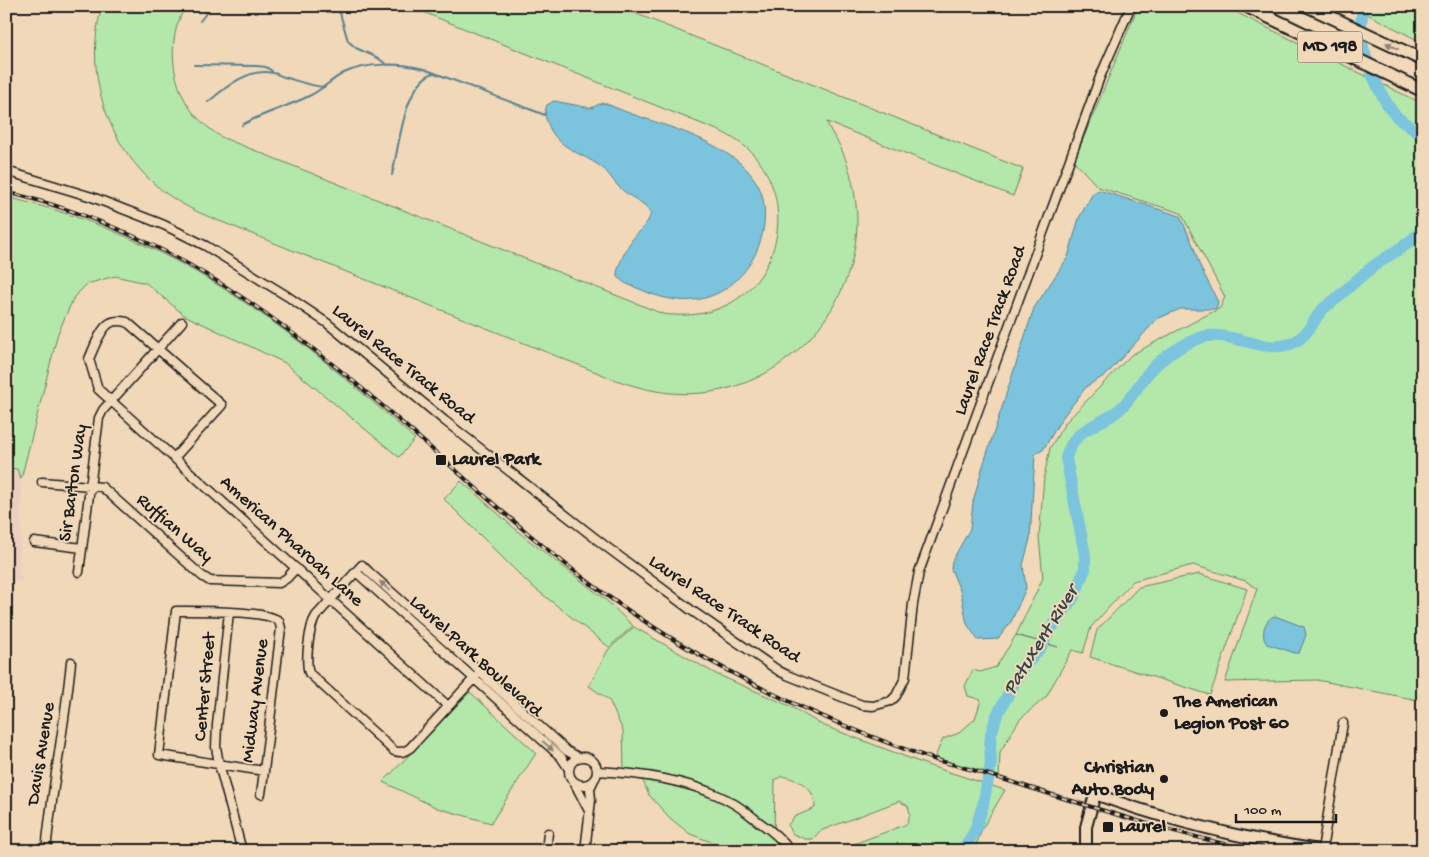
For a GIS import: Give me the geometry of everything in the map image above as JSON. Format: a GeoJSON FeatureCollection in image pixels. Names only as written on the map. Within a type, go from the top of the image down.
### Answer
{"type":"FeatureCollection","features":[{"type":"Feature","properties":{"kind":"main road","name":"MD 198"},"geometry":{"type":"LineString","coordinates":[[1246,6],[1423,91]]}},
{"type":"Feature","properties":{"kind":"main road","name":"MD 198"},"geometry":{"type":"LineString","coordinates":[[1307,6],[1423,60]]}},
{"type":"Feature","properties":{"kind":"street","name":"Laurel Race Track Road"},"geometry":{"type":"LineString","coordinates":[[6,171],[92,197],[164,225],[206,246],[247,271],[327,323],[445,421],[698,616],[779,671],[852,703],[873,706],[891,700],[896,696],[905,678],[912,604],[920,572],[1100,77],[1130,6]]}},
{"type":"Feature","properties":{"kind":"street","name":"American Pharoah Lane"},"geometry":{"type":"LineString","coordinates":[[174,458],[222,405],[127,322],[118,321],[110,323],[104,329],[89,359],[98,389],[330,600],[448,706]]}},
{"type":"Feature","properties":{"kind":"street","name":"Sir Barton Way"},"geometry":{"type":"LineString","coordinates":[[79,572],[97,425],[104,410],[182,322]]}},
{"type":"Feature","properties":{"kind":"street","name":"Ruffian Way"},"geometry":{"type":"LineString","coordinates":[[42,482],[102,487],[195,570],[210,581],[279,583],[287,578],[296,568]]}},
{"type":"Feature","properties":{"kind":"street"},"geometry":{"type":"LineString","coordinates":[[34,542],[82,548]]}},
{"type":"Feature","properties":{"kind":"street","name":"Laurel Park Boulevard"},"geometry":{"type":"LineString","coordinates":[[589,811],[569,776],[569,769],[561,757],[356,572],[362,565],[566,751],[578,757],[592,760],[597,771]]}},
{"type":"Feature","properties":{"kind":"street"},"geometry":{"type":"LineString","coordinates":[[356,572],[316,616],[312,625],[308,669],[312,676],[388,745],[396,751],[402,753],[406,751],[480,672]]}},
{"type":"Feature","properties":{"kind":"street","name":"Midway Avenue"},"geometry":{"type":"LineString","coordinates":[[219,764],[159,755],[176,611],[229,612],[272,616],[279,621],[260,794]]}},
{"type":"Feature","properties":{"kind":"street","name":"Center Street"},"geometry":{"type":"LineString","coordinates":[[229,612],[216,747],[242,851]]}},
{"type":"Feature","properties":{"kind":"street","name":"Davis Avenue"},"geometry":{"type":"LineString","coordinates":[[46,851],[71,662]]}},
{"type":"Feature","properties":{"kind":"street"},"geometry":{"type":"LineString","coordinates":[[1086,851],[1086,827],[1094,794],[1154,814],[1199,826],[1324,851],[1343,723]]}},
{"type":"Feature","properties":{"kind":"street"},"geometry":{"type":"LineString","coordinates":[[569,769],[571,763],[578,757]]}},
{"type":"Feature","properties":{"kind":"street"},"geometry":{"type":"LineString","coordinates":[[219,764],[264,771]]}},
{"type":"Feature","properties":{"kind":"street"},"geometry":{"type":"LineString","coordinates":[[585,851],[591,800],[590,788],[596,778],[597,771],[624,772],[670,781],[699,788],[719,796],[768,828],[790,851]]}},
{"type":"Feature","properties":{"kind":"street"},"geometry":{"type":"LineString","coordinates":[[575,784],[584,786],[593,782]]}},
{"type":"Feature","properties":{"kind":"street"},"geometry":{"type":"LineString","coordinates":[[546,851],[548,833]]}},
{"type":"Feature","properties":{"kind":"shaded area"},"geometry":{"type":"Polygon","coordinates":[[[6,468],[17,469],[21,479],[21,539],[18,567],[22,581],[6,580],[6,468]]]}},
{"type":"Feature","properties":{"kind":"green space"},"geometry":{"type":"Polygon","coordinates":[[[102,6],[186,6],[180,17],[174,41],[174,67],[177,79],[186,102],[193,113],[221,137],[663,314],[695,314],[727,305],[746,292],[760,276],[770,257],[776,236],[778,215],[774,193],[766,173],[753,154],[735,139],[722,132],[408,6],[617,6],[1023,169],[1013,196],[827,122],[848,165],[854,191],[857,218],[854,250],[845,281],[831,309],[812,335],[790,357],[763,375],[734,387],[702,393],[680,394],[658,391],[616,380],[207,216],[167,194],[147,177],[130,157],[116,134],[105,110],[98,85],[96,59],[97,32],[102,6]]]}},
{"type":"Feature","properties":{"kind":"green space"},"geometry":{"type":"Polygon","coordinates":[[[1145,6],[1223,6],[1423,104],[1423,701],[1317,680],[1225,682],[1257,589],[1246,581],[1193,565],[1133,581],[1091,627],[1083,653],[1072,650],[1046,697],[1020,719],[1000,752],[999,779],[935,757],[943,739],[959,733],[975,719],[981,700],[968,696],[965,686],[973,670],[980,672],[996,667],[1016,635],[1043,578],[1039,538],[1044,477],[1050,448],[1065,423],[1131,355],[1220,308],[1225,297],[1181,213],[1098,187],[1074,161],[1137,9],[1145,6]]]}},
{"type":"Feature","properties":{"kind":"green space"},"geometry":{"type":"Polygon","coordinates":[[[1352,6],[1423,6],[1423,43],[1352,6]]]}},
{"type":"Feature","properties":{"kind":"green space"},"geometry":{"type":"Polygon","coordinates":[[[6,197],[58,211],[109,229],[180,263],[216,284],[286,331],[352,384],[415,439],[399,457],[285,363],[184,315],[146,283],[115,276],[87,284],[74,297],[58,333],[21,479],[17,469],[6,468],[6,197]]]}},
{"type":"Feature","properties":{"kind":"green space"},"geometry":{"type":"Polygon","coordinates":[[[461,481],[521,534],[607,601],[633,626],[609,647],[527,582],[444,499],[461,481]]]}},
{"type":"Feature","properties":{"kind":"green space"},"geometry":{"type":"Polygon","coordinates":[[[1199,574],[1247,589],[1210,695],[1090,657],[1097,630],[1139,587],[1199,574]]]}},
{"type":"Feature","properties":{"kind":"green space"},"geometry":{"type":"Polygon","coordinates":[[[634,627],[716,674],[790,706],[822,725],[930,766],[1005,790],[982,829],[974,851],[835,851],[907,824],[910,814],[908,806],[899,801],[820,831],[813,839],[805,839],[793,834],[788,825],[794,817],[815,808],[812,795],[800,782],[782,776],[775,780],[774,837],[781,848],[780,851],[715,851],[714,843],[690,834],[670,818],[649,795],[643,781],[624,772],[623,731],[609,700],[589,686],[608,650],[634,627]]]}},
{"type":"Feature","properties":{"kind":"green space"},"geometry":{"type":"Polygon","coordinates":[[[470,692],[536,753],[491,823],[437,808],[383,782],[470,692]]]}},
{"type":"Feature","properties":{"kind":"water"},"geometry":{"type":"Polygon","coordinates":[[[554,101],[591,108],[602,103],[607,104],[702,140],[717,147],[741,164],[754,178],[760,189],[764,212],[763,230],[758,247],[740,276],[727,288],[711,296],[694,300],[674,300],[654,295],[621,280],[617,275],[618,268],[632,240],[648,221],[651,213],[643,204],[622,190],[604,169],[558,140],[552,133],[545,114],[547,105],[554,101]]]}},
{"type":"Feature","properties":{"kind":"water"},"geometry":{"type":"Polygon","coordinates":[[[1099,190],[1180,216],[1199,264],[1218,302],[1216,309],[1180,309],[1157,319],[1107,374],[1087,386],[1062,418],[1043,450],[1035,454],[1030,539],[1023,565],[1026,588],[1011,622],[998,639],[978,640],[967,624],[961,593],[951,569],[952,561],[970,529],[973,502],[982,469],[1034,308],[1068,257],[1079,218],[1093,193],[1099,190]]]}},
{"type":"Feature","properties":{"kind":"water"},"geometry":{"type":"Polygon","coordinates":[[[1275,616],[1304,627],[1306,635],[1299,653],[1267,644],[1265,641],[1264,628],[1268,621],[1275,616]]]}},
{"type":"Feature","properties":{"kind":"waterway"},"geometry":{"type":"LineString","coordinates":[[200,21],[212,6]]}},
{"type":"Feature","properties":{"kind":"waterway"},"geometry":{"type":"LineString","coordinates":[[334,6],[340,13],[348,41],[356,48],[378,58],[387,65]]}},
{"type":"Feature","properties":{"kind":"waterway","name":"Patuxent River"},"geometry":{"type":"LineString","coordinates":[[1363,6],[1361,37],[1374,79],[1396,116],[1423,138]]}},
{"type":"Feature","properties":{"kind":"waterway"},"geometry":{"type":"LineString","coordinates":[[194,65],[257,66],[266,67],[272,71]]}},
{"type":"Feature","properties":{"kind":"waterway"},"geometry":{"type":"LineString","coordinates":[[242,125],[309,96],[344,73],[373,65],[405,66],[424,69],[545,115]]}},
{"type":"Feature","properties":{"kind":"waterway"},"geometry":{"type":"LineString","coordinates":[[208,102],[238,80],[255,73],[274,73],[314,86],[325,87]]}},
{"type":"Feature","properties":{"kind":"waterway"},"geometry":{"type":"LineString","coordinates":[[392,175],[400,133],[409,103],[423,79],[433,73]]}},
{"type":"Feature","properties":{"kind":"waterway","name":"Patuxent River"},"geometry":{"type":"LineString","coordinates":[[962,851],[975,831],[983,805],[991,763],[991,734],[997,715],[1022,669],[1041,647],[1050,630],[1074,597],[1085,569],[1085,555],[1066,458],[1070,447],[1082,432],[1106,419],[1122,407],[1155,366],[1177,349],[1193,341],[1208,336],[1218,336],[1259,345],[1280,346],[1290,344],[1301,338],[1325,308],[1367,271],[1408,243],[1423,229]]}},
{"type":"Feature","properties":{"kind":"railway"},"geometry":{"type":"LineString","coordinates":[[6,192],[63,208],[117,229],[168,253],[217,281],[264,313],[355,383],[529,534],[582,577],[646,622],[724,668],[764,689],[846,726],[930,758],[1144,823],[1256,851]]}},
{"type":"Feature","properties":{"kind":"place","name":"Laurel Park"},"geometry":{"type":"Point","coordinates":[441,460]}},
{"type":"Feature","properties":{"kind":"place","name":"The American Legion Post 60"},"geometry":{"type":"Point","coordinates":[1164,713]}},
{"type":"Feature","properties":{"kind":"place","name":"Christian Auto Body"},"geometry":{"type":"Point","coordinates":[1164,779]}},
{"type":"Feature","properties":{"kind":"place","name":"Laurel"},"geometry":{"type":"Point","coordinates":[1108,827]}}]}
